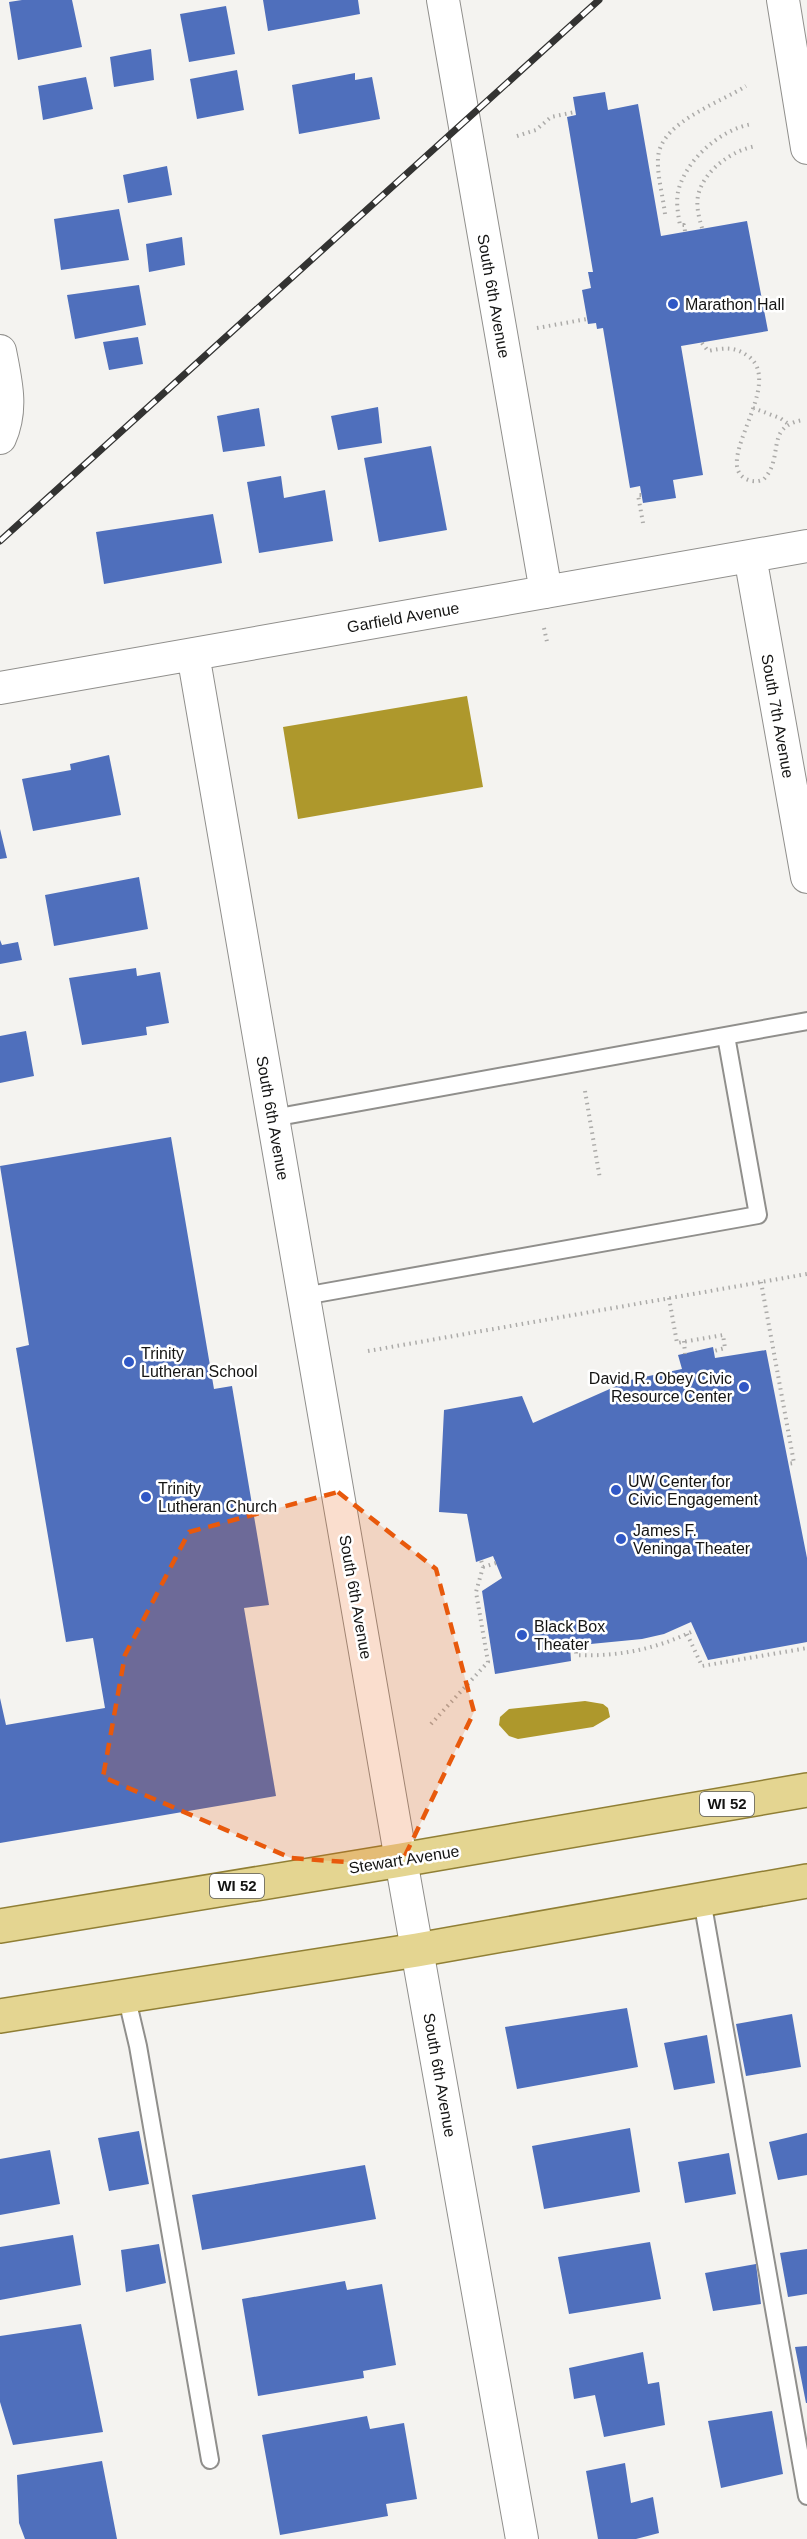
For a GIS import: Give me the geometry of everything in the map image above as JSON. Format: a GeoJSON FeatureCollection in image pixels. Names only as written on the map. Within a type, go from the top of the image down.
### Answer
{"type":"FeatureCollection","features":[{"type":"Feature","properties":{"kind":"main road","name":"Stewart Avenue"},"geometry":{"type":"LineString","coordinates":[[0,1926],[807,1790]]}},
{"type":"Feature","properties":{"kind":"main road"},"geometry":{"type":"LineString","coordinates":[[0,2016],[417,1950],[807,1881]]}},
{"type":"Feature","properties":{"kind":"street","name":"South 6th Avenue"},"geometry":{"type":"LineString","coordinates":[[443,0],[546,592]]}},
{"type":"Feature","properties":{"kind":"street"},"geometry":{"type":"LineString","coordinates":[[792,15],[807,148]]}},
{"type":"Feature","properties":{"kind":"street"},"geometry":{"type":"LineString","coordinates":[[0,351],[8,396],[7,421],[0,438]]}},
{"type":"Feature","properties":{"kind":"street","name":"Garfield Avenue"},"geometry":{"type":"LineString","coordinates":[[0,688],[807,546]]}},
{"type":"Feature","properties":{"kind":"street","name":"South 7th Avenue"},"geometry":{"type":"LineString","coordinates":[[750,556],[807,877]]}},
{"type":"Feature","properties":{"kind":"street","name":"South 6th Avenue"},"geometry":{"type":"LineString","coordinates":[[193,654],[401,1860],[522,2539]]}},
{"type":"Feature","properties":{"kind":"lane"},"geometry":{"type":"LineString","coordinates":[[273,1118],[807,1021]]}},
{"type":"Feature","properties":{"kind":"lane"},"geometry":{"type":"LineString","coordinates":[[304,1296],[758,1215],[726,1036]]}},
{"type":"Feature","properties":{"kind":"lane"},"geometry":{"type":"LineString","coordinates":[[702,1900],[807,2496]]}},
{"type":"Feature","properties":{"kind":"lane"},"geometry":{"type":"LineString","coordinates":[[126,1995],[138,2046],[210,2460]]}},
{"type":"Feature","properties":{"kind":"path"},"geometry":{"type":"LineString","coordinates":[[666,214],[658,160],[661,145],[670,132],[687,120],[746,86]]}},
{"type":"Feature","properties":{"kind":"path"},"geometry":{"type":"LineString","coordinates":[[517,136],[532,132],[551,117],[575,112]]}},
{"type":"Feature","properties":{"kind":"path"},"geometry":{"type":"LineString","coordinates":[[685,231],[684,225],[680,225],[678,195],[689,169],[720,137],[752,124]]}},
{"type":"Feature","properties":{"kind":"path"},"geometry":{"type":"LineString","coordinates":[[702,228],[698,196],[702,185],[729,157],[742,149],[756,146]]}},
{"type":"Feature","properties":{"kind":"path"},"geometry":{"type":"LineString","coordinates":[[531,329],[587,319]]}},
{"type":"Feature","properties":{"kind":"path"},"geometry":{"type":"LineString","coordinates":[[702,342],[708,351],[731,348],[740,350],[756,364],[759,388],[737,461],[739,473],[749,481],[759,481],[767,475],[781,429],[787,423],[803,420]]}},
{"type":"Feature","properties":{"kind":"path"},"geometry":{"type":"LineString","coordinates":[[753,408],[787,423]]}},
{"type":"Feature","properties":{"kind":"path"},"geometry":{"type":"LineString","coordinates":[[641,495],[638,495],[643,522]]}},
{"type":"Feature","properties":{"kind":"path"},"geometry":{"type":"LineString","coordinates":[[590,1120],[600,1179]]}},
{"type":"Feature","properties":{"kind":"path"},"geometry":{"type":"LineString","coordinates":[[368,1351],[807,1274]]}},
{"type":"Feature","properties":{"kind":"path"},"geometry":{"type":"LineString","coordinates":[[762,1282],[794,1463],[788,1464]]}},
{"type":"Feature","properties":{"kind":"path"},"geometry":{"type":"LineString","coordinates":[[669,1298],[677,1342],[723,1335],[725,1348],[714,1351]]}},
{"type":"Feature","properties":{"kind":"path"},"geometry":{"type":"LineString","coordinates":[[619,1299],[620,1307]]}},
{"type":"Feature","properties":{"kind":"path"},"geometry":{"type":"LineString","coordinates":[[684,1341],[685,1354]]}},
{"type":"Feature","properties":{"kind":"path"},"geometry":{"type":"LineString","coordinates":[[431,1724],[488,1662],[476,1592],[483,1567],[481,1560]]}},
{"type":"Feature","properties":{"kind":"path"},"geometry":{"type":"LineString","coordinates":[[483,1567],[496,1563]]}},
{"type":"Feature","properties":{"kind":"path"},"geometry":{"type":"LineString","coordinates":[[576,1646],[576,1655],[616,1654],[657,1647],[695,1630]]}},
{"type":"Feature","properties":{"kind":"path"},"geometry":{"type":"LineString","coordinates":[[687,1634],[702,1666],[807,1648]]}},
{"type":"Feature","properties":{"kind":"highlighted area"},"geometry":{"type":"Polygon","coordinates":[[[338,1492],[436,1569],[474,1712],[400,1866],[291,1858],[103,1777],[125,1655],[189,1532],[338,1492]]]}},
{"type":"Feature","properties":{"kind":"shaded area"},"geometry":{"type":"Polygon","coordinates":[[[467,696],[483,787],[298,819],[283,727],[467,696]]]}},
{"type":"Feature","properties":{"kind":"shaded area"},"geometry":{"type":"Polygon","coordinates":[[[585,1701],[603,1704],[608,1708],[610,1717],[593,1727],[518,1739],[509,1736],[499,1725],[500,1717],[509,1709],[585,1701]]]}},
{"type":"Feature","properties":{"kind":"building"},"geometry":{"type":"Polygon","coordinates":[[[72,0],[82,47],[18,60],[9,2],[72,0]]]}},
{"type":"Feature","properties":{"kind":"building"},"geometry":{"type":"Polygon","coordinates":[[[263,0],[358,0],[360,14],[268,31],[263,0]]]}},
{"type":"Feature","properties":{"kind":"building"},"geometry":{"type":"Polygon","coordinates":[[[226,6],[235,54],[189,62],[180,14],[226,6]]]}},
{"type":"Feature","properties":{"kind":"building"},"geometry":{"type":"Polygon","coordinates":[[[151,49],[154,80],[114,87],[110,57],[151,49]]]}},
{"type":"Feature","properties":{"kind":"building"},"geometry":{"type":"Polygon","coordinates":[[[237,70],[244,110],[197,119],[190,79],[237,70]]]}},
{"type":"Feature","properties":{"kind":"building"},"geometry":{"type":"Polygon","coordinates":[[[355,73],[355,80],[372,77],[380,119],[299,134],[292,85],[355,73]]]}},
{"type":"Feature","properties":{"kind":"building"},"geometry":{"type":"Polygon","coordinates":[[[86,77],[93,109],[43,120],[38,86],[86,77]]]}},
{"type":"Feature","properties":{"kind":"building","name":"Marathon Hall"},"geometry":{"type":"Polygon","coordinates":[[[605,92],[608,110],[638,104],[661,236],[747,221],[768,331],[681,346],[703,475],[673,480],[676,498],[643,503],[640,486],[630,488],[603,328],[597,329],[596,323],[588,324],[582,290],[591,288],[588,272],[593,272],[567,117],[576,115],[573,97],[605,92]]]}},
{"type":"Feature","properties":{"kind":"building"},"geometry":{"type":"Polygon","coordinates":[[[167,166],[172,195],[128,203],[123,175],[167,166]]]}},
{"type":"Feature","properties":{"kind":"building"},"geometry":{"type":"Polygon","coordinates":[[[119,209],[129,260],[61,270],[54,219],[119,209]]]}},
{"type":"Feature","properties":{"kind":"building"},"geometry":{"type":"Polygon","coordinates":[[[182,237],[185,265],[149,272],[146,244],[182,237]]]}},
{"type":"Feature","properties":{"kind":"building"},"geometry":{"type":"Polygon","coordinates":[[[139,285],[146,325],[75,339],[67,295],[139,285]]]}},
{"type":"Feature","properties":{"kind":"building"},"geometry":{"type":"Polygon","coordinates":[[[138,337],[143,364],[109,370],[103,342],[138,337]]]}},
{"type":"Feature","properties":{"kind":"building"},"geometry":{"type":"Polygon","coordinates":[[[378,407],[382,443],[338,450],[331,416],[378,407]]]}},
{"type":"Feature","properties":{"kind":"building"},"geometry":{"type":"Polygon","coordinates":[[[259,408],[265,446],[223,452],[217,416],[259,408]]]}},
{"type":"Feature","properties":{"kind":"building"},"geometry":{"type":"Polygon","coordinates":[[[431,446],[447,530],[379,542],[364,458],[431,446]]]}},
{"type":"Feature","properties":{"kind":"building"},"geometry":{"type":"Polygon","coordinates":[[[281,476],[284,498],[325,490],[333,541],[259,553],[247,482],[281,476]]]}},
{"type":"Feature","properties":{"kind":"building"},"geometry":{"type":"Polygon","coordinates":[[[213,514],[222,563],[104,584],[96,532],[213,514]]]}},
{"type":"Feature","properties":{"kind":"building"},"geometry":{"type":"Polygon","coordinates":[[[109,755],[121,815],[33,831],[22,779],[71,770],[70,764],[109,755]]]}},
{"type":"Feature","properties":{"kind":"building"},"geometry":{"type":"Polygon","coordinates":[[[0,829],[7,858],[0,859],[0,829]]]}},
{"type":"Feature","properties":{"kind":"building"},"geometry":{"type":"Polygon","coordinates":[[[139,877],[148,929],[54,946],[45,895],[139,877]]]}},
{"type":"Feature","properties":{"kind":"building"},"geometry":{"type":"Polygon","coordinates":[[[0,940],[2,945],[18,942],[22,960],[0,964],[0,940]]]}},
{"type":"Feature","properties":{"kind":"building"},"geometry":{"type":"Polygon","coordinates":[[[136,968],[137,976],[160,972],[169,1023],[146,1027],[147,1035],[82,1045],[69,978],[136,968]]]}},
{"type":"Feature","properties":{"kind":"building"},"geometry":{"type":"Polygon","coordinates":[[[26,1031],[34,1076],[0,1083],[0,1036],[26,1031]]]}},
{"type":"Feature","properties":{"kind":"building","name":"Trinity Lutheran Church"},"geometry":{"type":"Polygon","coordinates":[[[171,1137],[214,1389],[232,1386],[269,1605],[244,1608],[276,1796],[0,1843],[0,1698],[6,1725],[105,1708],[93,1638],[66,1642],[16,1348],[29,1345],[0,1166],[171,1137]]]}},
{"type":"Feature","properties":{"kind":"building","name":"UW Center for Civic Engagement"},"geometry":{"type":"Polygon","coordinates":[[[713,1347],[715,1358],[766,1350],[807,1558],[807,1642],[708,1660],[691,1622],[664,1634],[642,1639],[570,1646],[571,1661],[495,1674],[482,1591],[502,1578],[493,1556],[476,1562],[467,1514],[439,1512],[444,1410],[522,1396],[533,1423],[630,1380],[682,1369],[678,1355],[713,1347]]]}},
{"type":"Feature","properties":{"kind":"building"},"geometry":{"type":"Polygon","coordinates":[[[627,2008],[638,2067],[517,2089],[505,2027],[627,2008]]]}},
{"type":"Feature","properties":{"kind":"building"},"geometry":{"type":"Polygon","coordinates":[[[792,2014],[801,2067],[746,2076],[736,2024],[792,2014]]]}},
{"type":"Feature","properties":{"kind":"building"},"geometry":{"type":"Polygon","coordinates":[[[707,2035],[715,2083],[674,2090],[664,2043],[707,2035]]]}},
{"type":"Feature","properties":{"kind":"building"},"geometry":{"type":"Polygon","coordinates":[[[630,2128],[640,2192],[544,2209],[532,2146],[630,2128]]]}},
{"type":"Feature","properties":{"kind":"building"},"geometry":{"type":"Polygon","coordinates":[[[139,2131],[149,2184],[109,2191],[98,2138],[139,2131]]]}},
{"type":"Feature","properties":{"kind":"building"},"geometry":{"type":"Polygon","coordinates":[[[807,2133],[807,2175],[778,2180],[769,2142],[807,2133]]]}},
{"type":"Feature","properties":{"kind":"building"},"geometry":{"type":"Polygon","coordinates":[[[50,2150],[60,2204],[0,2215],[0,2159],[50,2150]]]}},
{"type":"Feature","properties":{"kind":"building"},"geometry":{"type":"Polygon","coordinates":[[[729,2153],[736,2194],[685,2203],[678,2162],[729,2153]]]}},
{"type":"Feature","properties":{"kind":"building"},"geometry":{"type":"Polygon","coordinates":[[[365,2165],[376,2219],[202,2250],[192,2195],[365,2165]]]}},
{"type":"Feature","properties":{"kind":"building"},"geometry":{"type":"Polygon","coordinates":[[[73,2235],[81,2285],[0,2300],[0,2247],[73,2235]]]}},
{"type":"Feature","properties":{"kind":"building"},"geometry":{"type":"Polygon","coordinates":[[[650,2242],[661,2299],[569,2314],[558,2257],[650,2242]]]}},
{"type":"Feature","properties":{"kind":"building"},"geometry":{"type":"Polygon","coordinates":[[[159,2244],[166,2283],[126,2292],[121,2250],[159,2244]]]}},
{"type":"Feature","properties":{"kind":"building"},"geometry":{"type":"Polygon","coordinates":[[[807,2249],[807,2294],[788,2297],[780,2253],[807,2249]]]}},
{"type":"Feature","properties":{"kind":"building"},"geometry":{"type":"Polygon","coordinates":[[[756,2264],[761,2304],[713,2311],[705,2273],[756,2264]]]}},
{"type":"Feature","properties":{"kind":"building"},"geometry":{"type":"Polygon","coordinates":[[[345,2281],[347,2290],[382,2284],[396,2365],[363,2371],[364,2378],[258,2396],[242,2299],[345,2281]]]}},
{"type":"Feature","properties":{"kind":"building"},"geometry":{"type":"Polygon","coordinates":[[[81,2324],[103,2432],[13,2445],[0,2402],[0,2336],[81,2324]]]}},
{"type":"Feature","properties":{"kind":"building"},"geometry":{"type":"Polygon","coordinates":[[[807,2346],[807,2403],[806,2403],[795,2347],[807,2346]]]}},
{"type":"Feature","properties":{"kind":"building"},"geometry":{"type":"Polygon","coordinates":[[[643,2352],[648,2384],[659,2382],[665,2425],[604,2437],[595,2395],[574,2399],[569,2368],[643,2352]]]}},
{"type":"Feature","properties":{"kind":"building"},"geometry":{"type":"Polygon","coordinates":[[[772,2411],[783,2474],[721,2488],[708,2421],[772,2411]]]}},
{"type":"Feature","properties":{"kind":"building"},"geometry":{"type":"Polygon","coordinates":[[[367,2416],[370,2429],[404,2423],[417,2499],[386,2504],[388,2516],[280,2535],[262,2435],[367,2416]]]}},
{"type":"Feature","properties":{"kind":"building"},"geometry":{"type":"Polygon","coordinates":[[[102,2461],[117,2539],[25,2539],[19,2523],[17,2475],[102,2461]]]}},
{"type":"Feature","properties":{"kind":"building"},"geometry":{"type":"Polygon","coordinates":[[[625,2463],[631,2503],[653,2497],[659,2533],[636,2539],[598,2539],[586,2471],[625,2463]]]}},
{"type":"Feature","properties":{"kind":"railway"},"geometry":{"type":"LineString","coordinates":[[0,541],[599,0]]}},
{"type":"Feature","properties":{"kind":"place","name":"Marathon Hall"},"geometry":{"type":"Point","coordinates":[673,304]}},
{"type":"Feature","properties":{"kind":"place","name":"Trinity Lutheran School"},"geometry":{"type":"Point","coordinates":[129,1362]}},
{"type":"Feature","properties":{"kind":"place","name":"David R. Obey Civic Resource Center"},"geometry":{"type":"Point","coordinates":[744,1387]}},
{"type":"Feature","properties":{"kind":"place","name":"UW Center for Civic Engagement"},"geometry":{"type":"Point","coordinates":[616,1490]}},
{"type":"Feature","properties":{"kind":"place","name":"Trinity Lutheran Church"},"geometry":{"type":"Point","coordinates":[146,1497]}},
{"type":"Feature","properties":{"kind":"place","name":"James F. Veninga Theater"},"geometry":{"type":"Point","coordinates":[621,1539]}},
{"type":"Feature","properties":{"kind":"place","name":"Black Box Theater"},"geometry":{"type":"Point","coordinates":[522,1635]}}]}
